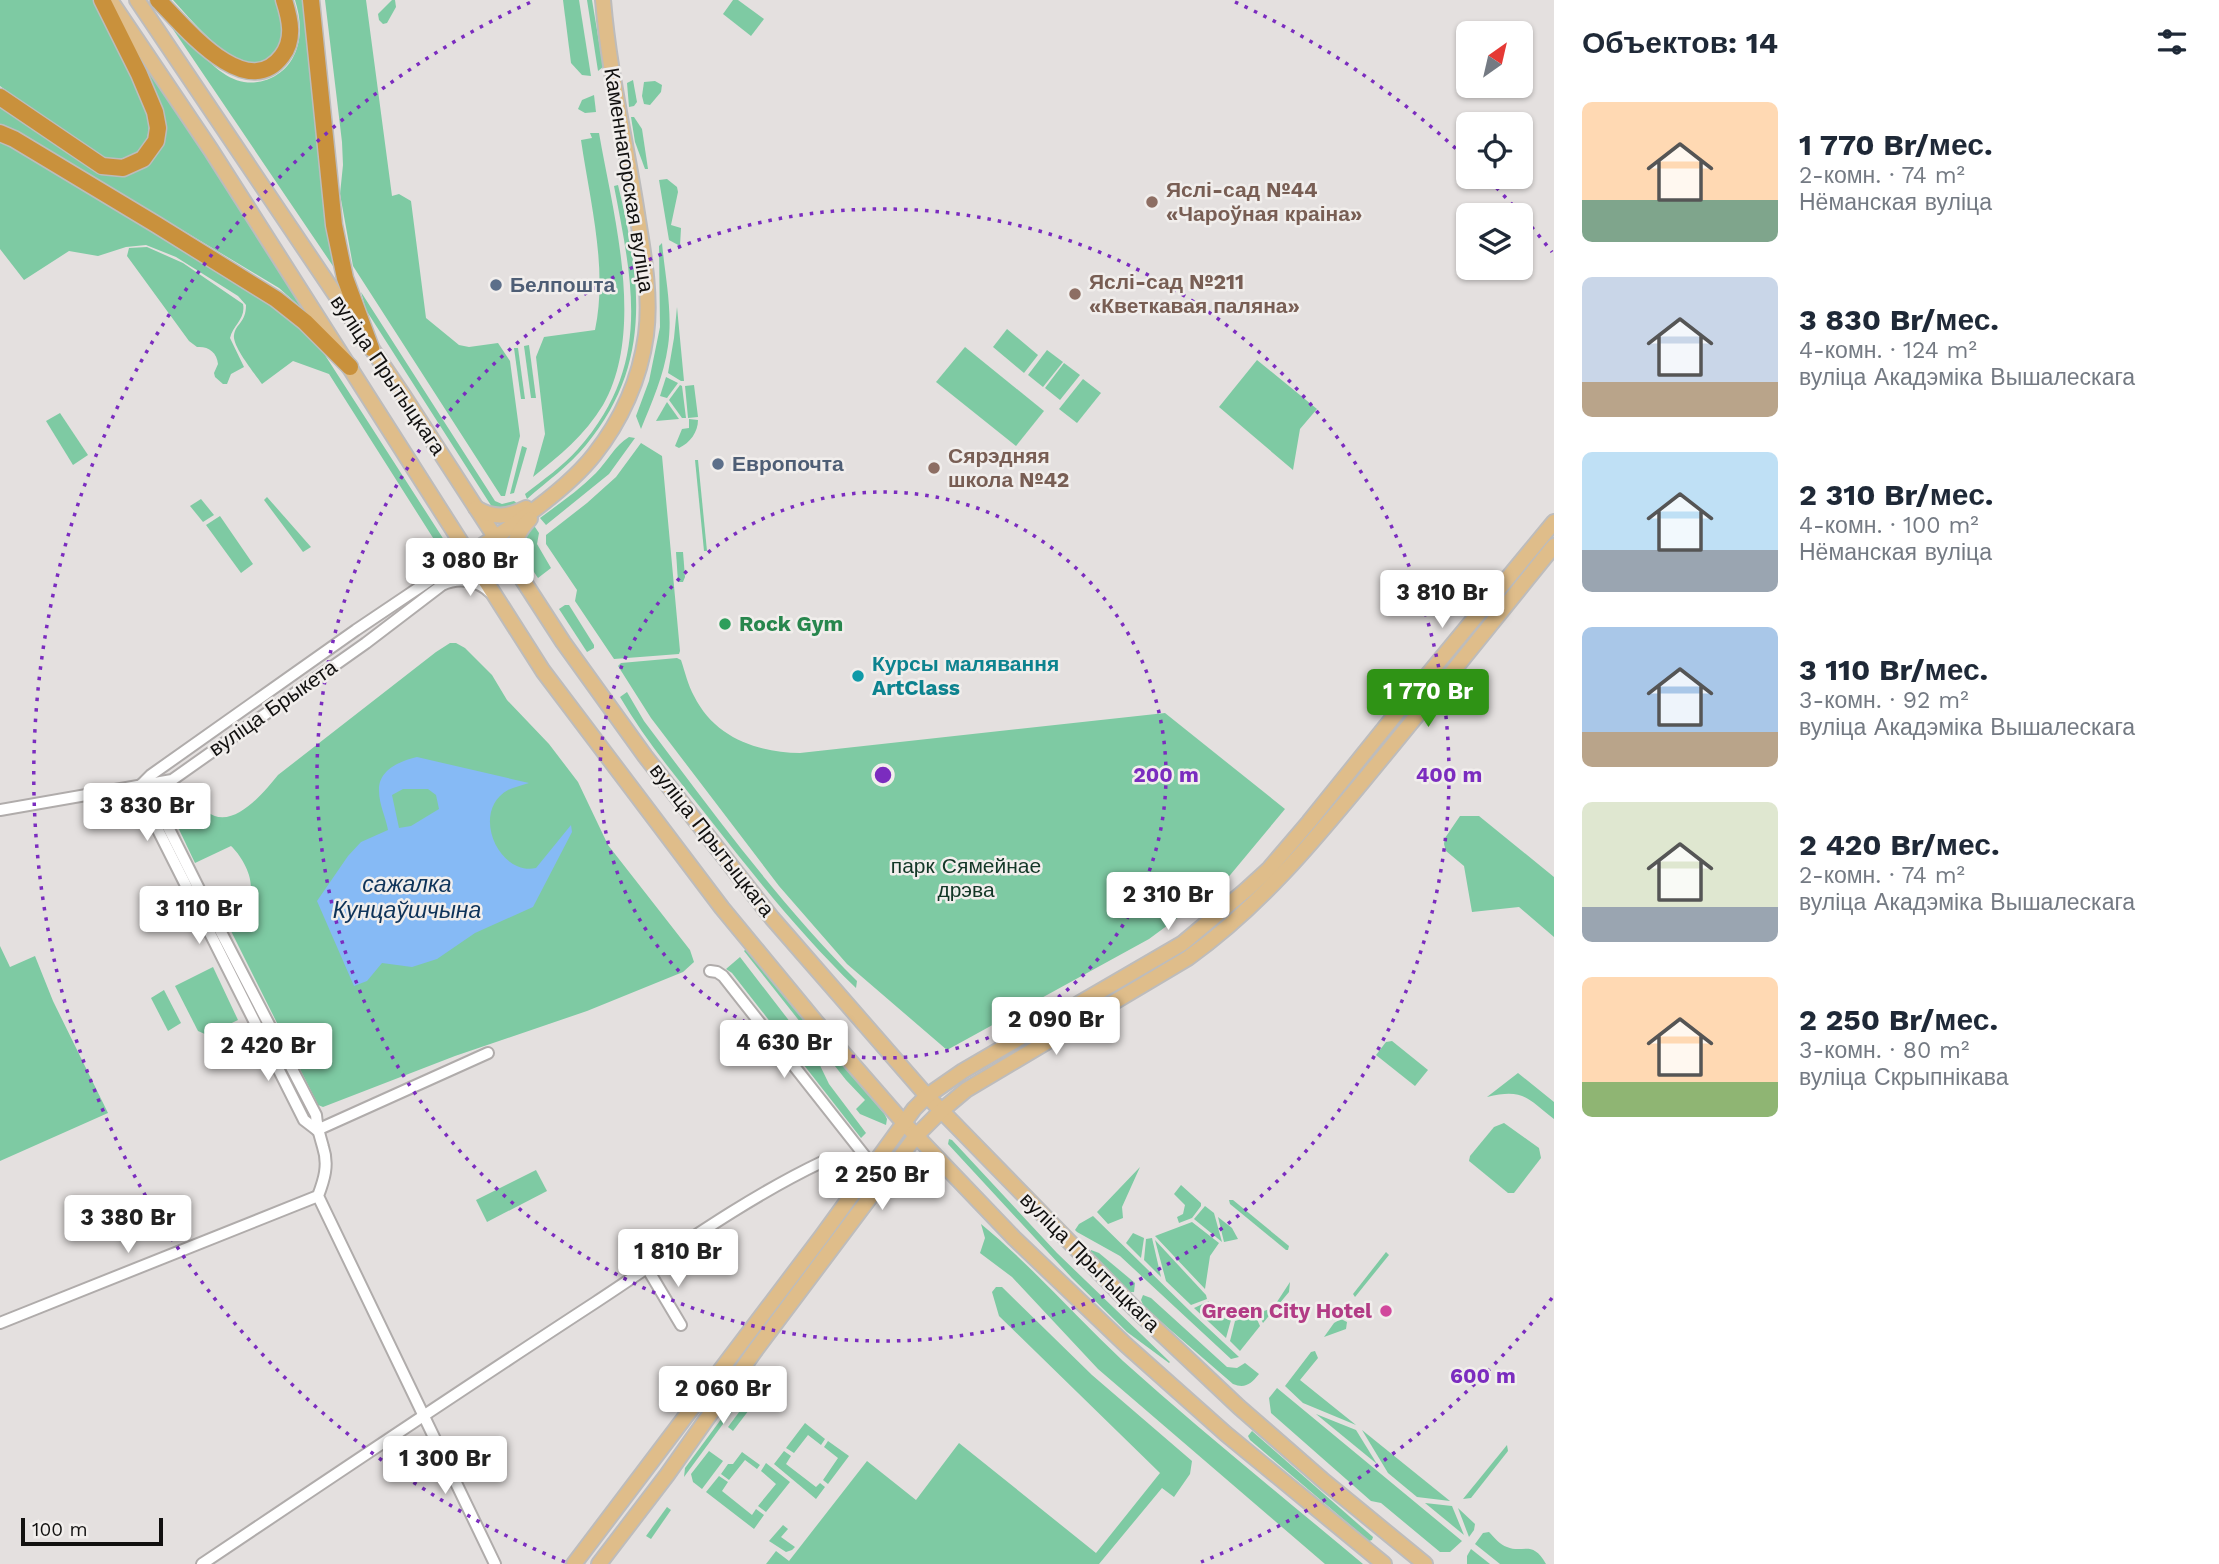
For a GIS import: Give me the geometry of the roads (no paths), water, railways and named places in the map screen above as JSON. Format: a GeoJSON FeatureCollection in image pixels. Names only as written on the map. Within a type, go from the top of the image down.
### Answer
{"type":"FeatureCollection","features":[{"type":"Feature","properties":{"kind":"highway"},"geometry":{"type":"LineString","coordinates":[[0,97],[102,166],[123,168],[143,159],[156,141],[158,128],[155,112],[102,0]]}},
{"type":"Feature","properties":{"kind":"highway"},"geometry":{"type":"LineString","coordinates":[[158,0],[219,57],[233,67],[258,73],[277,62],[288,46],[291,35],[290,18],[284,0]]}},
{"type":"Feature","properties":{"kind":"highway"},"geometry":{"type":"LineString","coordinates":[[311,0],[334,225],[345,278],[371,348]]}},
{"type":"Feature","properties":{"kind":"highway"},"geometry":{"type":"LineString","coordinates":[[0,133],[276,299],[305,322],[350,367]]}},
{"type":"Feature","properties":{"kind":"main road","name":"вуліца Прытыцкага"},"geometry":{"type":"LineString","coordinates":[[110,0],[211,150],[543,671],[722,908],[903,1122],[1014,1238],[1126,1345],[1226,1434],[1381,1562]]}},
{"type":"Feature","properties":{"kind":"main road","name":"вуліца Прытыцкага"},"geometry":{"type":"LineString","coordinates":[[137,0],[597,690],[772,918],[927,1096],[1134,1308],[1249,1415],[1425,1564]]}},
{"type":"Feature","properties":{"kind":"main road","name":"Каменнагорская вуліца"},"geometry":{"type":"LineString","coordinates":[[550,496],[593,457],[616,423],[634,385],[646,333],[648,307],[642,242],[613,80],[603,0]]}},
{"type":"Feature","properties":{"kind":"main road"},"geometry":{"type":"LineString","coordinates":[[475,508],[495,516],[509,515],[550,496]]}},
{"type":"Feature","properties":{"kind":"main road"},"geometry":{"type":"LineString","coordinates":[[470,554],[550,496]]}},
{"type":"Feature","properties":{"kind":"main road"},"geometry":{"type":"LineString","coordinates":[[512,565],[519,530],[550,496]]}},
{"type":"Feature","properties":{"kind":"main road"},"geometry":{"type":"LineString","coordinates":[[574,1564],[822,1236],[903,1122],[927,1096],[963,1071],[1183,943],[1268,870],[1554,522]]}},
{"type":"Feature","properties":{"kind":"main road"},"geometry":{"type":"LineString","coordinates":[[599,1564],[916,1136],[966,1090],[1188,958],[1213,941],[1258,901],[1320,833],[1554,546]]}},
{"type":"Feature","properties":{"kind":"main road"},"geometry":{"type":"LineString","coordinates":[[1381,1562],[1379,1549],[1384,1544],[1403,1548]]}},
{"type":"Feature","properties":{"kind":"street","name":"вуліца Брыкета"},"geometry":{"type":"LineString","coordinates":[[141,785],[151,775],[356,630],[470,554]]}},
{"type":"Feature","properties":{"kind":"street","name":"вуліца Брыкета"},"geometry":{"type":"LineString","coordinates":[[0,810],[172,780],[366,643],[442,585],[463,580],[475,583],[497,600]]}},
{"type":"Feature","properties":{"kind":"street"},"geometry":{"type":"LineString","coordinates":[[356,630],[366,643]]}},
{"type":"Feature","properties":{"kind":"street"},"geometry":{"type":"LineString","coordinates":[[238,713],[247,727]]}},
{"type":"Feature","properties":{"kind":"street"},"geometry":{"type":"LineString","coordinates":[[141,785],[160,811],[316,1115],[326,1164],[325,1177],[318,1196],[495,1564]]}},
{"type":"Feature","properties":{"kind":"street"},"geometry":{"type":"LineString","coordinates":[[710,971],[723,976],[872,1165]]}},
{"type":"Feature","properties":{"kind":"street"},"geometry":{"type":"LineString","coordinates":[[317,1130],[488,1053]]}},
{"type":"Feature","properties":{"kind":"street"},"geometry":{"type":"LineString","coordinates":[[202,1564],[647,1268],[786,1179],[822,1162]]}},
{"type":"Feature","properties":{"kind":"street"},"geometry":{"type":"LineString","coordinates":[[0,1323],[318,1196]]}},
{"type":"Feature","properties":{"kind":"street"},"geometry":{"type":"LineString","coordinates":[[647,1268],[681,1325]]}},
{"type":"Feature","properties":{"kind":"water","name":"сажалка Кунцаўшчына"},"geometry":{"type":"Polygon","coordinates":[[[417,757],[529,783],[508,790],[497,800],[491,812],[490,826],[500,852],[510,862],[522,868],[536,868],[571,825],[572,832],[533,907],[475,933],[437,959],[412,967],[382,963],[367,981],[354,986],[317,901],[361,842],[388,830],[380,801],[382,777],[397,764],[417,757]],[[403,789],[392,795],[399,828],[411,826],[439,809],[436,795],[428,789],[403,789]]]}},
{"type":"Feature","properties":{"kind":"place","name":"Яслі-сад №44 «Чароўная краіна»"},"geometry":{"type":"Point","coordinates":[1152,202]}},
{"type":"Feature","properties":{"kind":"place","name":"Белпошта"},"geometry":{"type":"Point","coordinates":[496,285]}},
{"type":"Feature","properties":{"kind":"place","name":"Яслі-сад №211 «Кветкавая паляна»"},"geometry":{"type":"Point","coordinates":[1075,294]}},
{"type":"Feature","properties":{"kind":"place","name":"Европочта"},"geometry":{"type":"Point","coordinates":[718,464]}},
{"type":"Feature","properties":{"kind":"place","name":"Сярэдняя школа №42"},"geometry":{"type":"Point","coordinates":[934,468]}},
{"type":"Feature","properties":{"kind":"place","name":"Rock Gym"},"geometry":{"type":"Point","coordinates":[725,624]}},
{"type":"Feature","properties":{"kind":"place","name":"Курсы малявання ArtClass"},"geometry":{"type":"Point","coordinates":[858,676]}},
{"type":"Feature","properties":{"kind":"place","name":"Green City Hotel"},"geometry":{"type":"Point","coordinates":[1386,1311]}},
{"type":"Feature","properties":{"kind":"park label","name":"парк Сямейнае дрэва"},"geometry":{"type":"Point","coordinates":[966,878]}}]}
